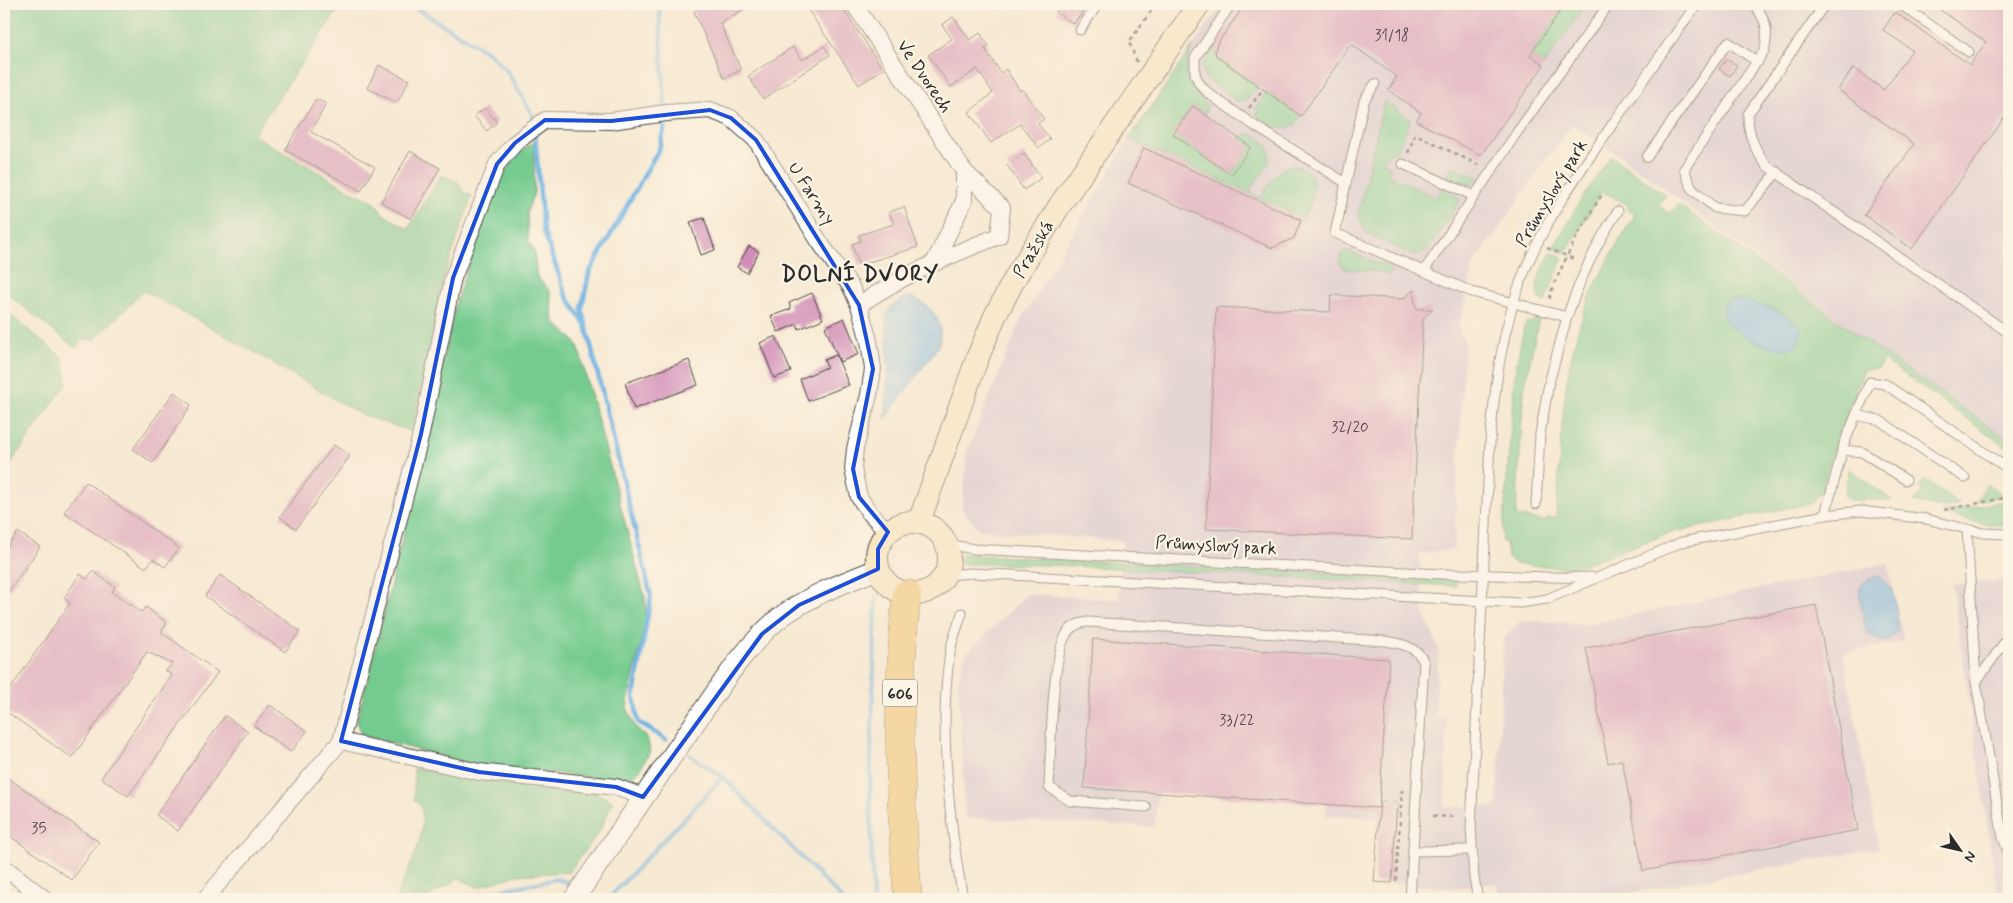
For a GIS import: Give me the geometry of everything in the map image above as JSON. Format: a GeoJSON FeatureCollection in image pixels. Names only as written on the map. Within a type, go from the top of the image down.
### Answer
{"type":"FeatureCollection","features":[{"type":"Feature","properties":{"kind":"highway","name":"606"},"geometry":{"type":"LineString","coordinates":[[907,594],[902,643],[899,722],[900,792],[908,899]]}},
{"type":"Feature","properties":{"kind":"main road","name":"Pražská"},"geometry":{"type":"LineString","coordinates":[[919,522],[977,359],[995,316],[1015,278],[1060,205],[1199,4]]}},
{"type":"Feature","properties":{"kind":"main road"},"geometry":{"type":"LineString","coordinates":[[908,522],[919,522],[936,530],[946,544],[949,560],[945,575],[929,591],[907,594],[889,586],[878,569],[878,549],[888,532],[908,522]]}},
{"type":"Feature","properties":{"kind":"street","name":"Ve Dvorech"},"geometry":{"type":"LineString","coordinates":[[854,4],[964,170],[1002,208],[1000,236],[935,261],[881,290],[859,305]]}},
{"type":"Feature","properties":{"kind":"street","name":"U Farmy"},"geometry":{"type":"LineString","coordinates":[[341,741],[421,434],[452,278],[497,164],[515,143],[545,120],[611,121],[710,110],[740,124],[756,140],[819,241],[851,287],[859,305],[869,341],[873,369],[869,395],[855,449],[853,469],[859,497],[868,512],[888,532]]}},
{"type":"Feature","properties":{"kind":"street"},"geometry":{"type":"LineString","coordinates":[[935,261],[964,201],[964,170]]}},
{"type":"Feature","properties":{"kind":"street"},"geometry":{"type":"LineString","coordinates":[[574,899],[739,659],[762,634],[799,605],[843,582],[878,569]]}},
{"type":"Feature","properties":{"kind":"street"},"geometry":{"type":"LineString","coordinates":[[205,899],[341,741],[478,772],[616,787],[643,797]]}},
{"type":"Feature","properties":{"kind":"street"},"geometry":{"type":"LineString","coordinates":[[4,867],[46,899]]}},
{"type":"Feature","properties":{"kind":"lane"},"geometry":{"type":"LineString","coordinates":[[1080,30],[1098,4]]}},
{"type":"Feature","properties":{"kind":"lane"},"geometry":{"type":"LineString","coordinates":[[1231,4],[1195,58],[1195,74],[1199,83],[1209,94],[1242,117],[1346,183]]}},
{"type":"Feature","properties":{"kind":"lane"},"geometry":{"type":"LineString","coordinates":[[1424,271],[1474,196],[1609,4]]}},
{"type":"Feature","properties":{"kind":"lane","name":"Průmyslový park"},"geometry":{"type":"LineString","coordinates":[[1478,899],[1471,850],[1483,573],[1494,397],[1502,348],[1514,303],[1537,244],[1567,190],[1697,4]]}},
{"type":"Feature","properties":{"kind":"lane"},"geometry":{"type":"LineString","coordinates":[[1753,4],[1762,13],[1767,25],[1766,44],[1758,62],[1684,169],[1692,189],[1715,208],[1745,210],[1777,172]]}},
{"type":"Feature","properties":{"kind":"lane"},"geometry":{"type":"LineString","coordinates":[[1825,4],[1748,114],[1748,132],[1759,155],[1767,166],[2009,333]]}},
{"type":"Feature","properties":{"kind":"lane"},"geometry":{"type":"LineString","coordinates":[[1900,4],[1969,52]]}},
{"type":"Feature","properties":{"kind":"lane"},"geometry":{"type":"LineString","coordinates":[[1647,157],[1728,42],[1758,62]]}},
{"type":"Feature","properties":{"kind":"lane"},"geometry":{"type":"LineString","coordinates":[[1375,84],[1364,101],[1335,233],[1472,292],[1567,317]]}},
{"type":"Feature","properties":{"kind":"lane"},"geometry":{"type":"LineString","coordinates":[[1403,164],[1474,196]]}},
{"type":"Feature","properties":{"kind":"lane"},"geometry":{"type":"LineString","coordinates":[[1536,504],[1540,434],[1549,382],[1567,317],[1580,280],[1599,240],[1618,211]]}},
{"type":"Feature","properties":{"kind":"lane"},"geometry":{"type":"LineString","coordinates":[[1825,515],[1842,450],[1870,382],[1885,384],[2004,466]]}},
{"type":"Feature","properties":{"kind":"lane"},"geometry":{"type":"LineString","coordinates":[[1856,415],[1879,420],[1965,478]]}},
{"type":"Feature","properties":{"kind":"lane"},"geometry":{"type":"LineString","coordinates":[[1842,450],[1862,452],[1906,480]]}},
{"type":"Feature","properties":{"kind":"lane"},"geometry":{"type":"LineString","coordinates":[[945,575],[972,573],[1520,603],[1548,599],[1682,542],[1825,515],[1860,511],[1933,521],[1983,533],[2009,534]]}},
{"type":"Feature","properties":{"kind":"lane"},"geometry":{"type":"LineString","coordinates":[[1967,529],[1976,682],[2003,838],[2009,853]]}},
{"type":"Feature","properties":{"kind":"lane","name":"Průmyslový park"},"geometry":{"type":"LineString","coordinates":[[946,544],[974,549],[1442,574],[1483,573]]}},
{"type":"Feature","properties":{"kind":"lane"},"geometry":{"type":"LineString","coordinates":[[1483,573],[1570,578],[1599,577]]}},
{"type":"Feature","properties":{"kind":"lane"},"geometry":{"type":"LineString","coordinates":[[962,613],[950,651],[946,706],[954,851],[963,899]]}},
{"type":"Feature","properties":{"kind":"lane"},"geometry":{"type":"LineString","coordinates":[[1146,807],[1070,802],[1049,787],[1058,656],[1066,634],[1074,625],[1098,623],[1393,642],[1420,654],[1424,663],[1410,899]]}},
{"type":"Feature","properties":{"kind":"lane"},"geometry":{"type":"LineString","coordinates":[[1976,682],[2009,636]]}},
{"type":"Feature","properties":{"kind":"lane"},"geometry":{"type":"LineString","coordinates":[[1413,851],[1471,850]]}},
{"type":"Feature","properties":{"kind":"path"},"geometry":{"type":"LineString","coordinates":[[1242,117],[1263,89]]}},
{"type":"Feature","properties":{"kind":"path"},"geometry":{"type":"LineString","coordinates":[[1403,164],[1415,134],[1479,165],[1485,157]]}},
{"type":"Feature","properties":{"kind":"path"},"geometry":{"type":"LineString","coordinates":[[1571,306],[1549,299],[1566,256],[1603,193]]}},
{"type":"Feature","properties":{"kind":"path"},"geometry":{"type":"LineString","coordinates":[[1537,244],[1576,260]]}},
{"type":"Feature","properties":{"kind":"path"},"geometry":{"type":"LineString","coordinates":[[1933,521],[1936,510],[2009,497]]}},
{"type":"Feature","properties":{"kind":"path"},"geometry":{"type":"LineString","coordinates":[[1396,881],[1402,790]]}},
{"type":"Feature","properties":{"kind":"path"},"geometry":{"type":"LineString","coordinates":[[1433,816],[1456,817]]}},
{"type":"Feature","properties":{"kind":"highlighted area"},"geometry":{"type":"Polygon","coordinates":[[[710,110],[731,118],[756,140],[859,305],[873,369],[853,469],[859,497],[888,532],[878,549],[878,569],[799,605],[762,634],[643,797],[616,787],[479,772],[341,741],[421,434],[453,278],[497,164],[515,143],[545,120],[611,121],[710,110]]]}},
{"type":"Feature","properties":{"kind":"shaded area"},"geometry":{"type":"Polygon","coordinates":[[[1222,4],[2009,4],[2009,440],[1877,349],[1622,157],[1572,124],[1474,263],[1458,332],[1465,339],[1454,549],[1419,554],[1423,611],[1439,649],[1435,717],[1447,718],[1445,807],[1497,807],[1503,639],[1522,620],[1587,624],[1888,563],[1904,641],[1843,653],[1879,848],[1597,899],[1500,899],[1496,883],[1453,888],[1374,882],[1378,818],[1326,815],[1326,804],[1158,793],[1155,827],[965,818],[958,682],[965,655],[1027,594],[1118,599],[1123,541],[979,530],[962,509],[967,451],[1021,320],[1129,139],[1222,4]]]}},
{"type":"Feature","properties":{"kind":"shaded area"},"geometry":{"type":"Polygon","coordinates":[[[2009,580],[2009,899],[1998,899],[1952,584],[2009,580]]]}},
{"type":"Feature","properties":{"kind":"green space"},"geometry":{"type":"Polygon","coordinates":[[[4,4],[342,4],[253,135],[359,195],[374,201],[383,214],[408,229],[441,175],[457,181],[464,192],[472,196],[444,277],[412,432],[360,414],[221,333],[144,291],[94,340],[85,339],[75,348],[4,291],[4,4]]]}},
{"type":"Feature","properties":{"kind":"green space"},"geometry":{"type":"Polygon","coordinates":[[[1565,4],[1586,4],[1544,65],[1530,55],[1565,4]]]}},
{"type":"Feature","properties":{"kind":"green space"},"geometry":{"type":"Polygon","coordinates":[[[1217,44],[1215,51],[1219,59],[1258,86],[1246,101],[1236,101],[1206,79],[1202,66],[1217,44]]]}},
{"type":"Feature","properties":{"kind":"green space"},"geometry":{"type":"Polygon","coordinates":[[[1193,46],[1187,64],[1188,78],[1195,91],[1207,105],[1205,114],[1193,106],[1173,134],[1231,175],[1251,147],[1240,139],[1246,134],[1258,137],[1268,148],[1270,154],[1269,161],[1249,191],[1260,198],[1282,169],[1291,166],[1301,168],[1308,172],[1314,184],[1312,198],[1304,218],[1129,139],[1193,46]]]}},
{"type":"Feature","properties":{"kind":"green space"},"geometry":{"type":"Polygon","coordinates":[[[1267,92],[1301,116],[1297,123],[1286,128],[1274,127],[1257,115],[1257,107],[1267,92]]]}},
{"type":"Feature","properties":{"kind":"green space"},"geometry":{"type":"Polygon","coordinates":[[[1384,101],[1411,120],[1396,152],[1391,151],[1383,162],[1390,166],[1388,175],[1437,198],[1441,188],[1456,195],[1460,201],[1427,250],[1414,256],[1369,234],[1364,230],[1358,215],[1384,101]]]}},
{"type":"Feature","properties":{"kind":"green space"},"geometry":{"type":"Polygon","coordinates":[[[534,141],[534,193],[527,211],[528,241],[534,251],[537,277],[550,291],[554,322],[578,346],[645,598],[646,618],[627,707],[635,726],[648,740],[650,752],[639,771],[625,781],[471,764],[361,735],[357,722],[422,459],[456,302],[491,197],[501,177],[519,153],[534,141]]]}},
{"type":"Feature","properties":{"kind":"green space"},"geometry":{"type":"Polygon","coordinates":[[[1611,156],[1666,195],[1658,205],[1670,214],[1678,204],[1877,349],[2009,440],[2009,449],[1884,360],[1877,369],[1864,370],[1835,444],[1821,493],[1818,493],[1812,503],[1670,533],[1587,563],[1566,568],[1516,564],[1508,558],[1506,542],[1502,542],[1515,372],[1524,327],[1526,323],[1539,319],[1524,390],[1516,516],[1545,521],[1547,518],[1556,518],[1565,396],[1573,348],[1580,324],[1597,282],[1635,215],[1627,209],[1628,205],[1602,191],[1566,253],[1553,248],[1580,201],[1611,156]]]}},
{"type":"Feature","properties":{"kind":"green space"},"geometry":{"type":"Polygon","coordinates":[[[1452,166],[1479,178],[1471,185],[1447,176],[1452,166]]]}},
{"type":"Feature","properties":{"kind":"green space"},"geometry":{"type":"Polygon","coordinates":[[[1348,251],[1390,268],[1391,272],[1389,275],[1377,271],[1345,269],[1339,262],[1343,252],[1348,251]]]}},
{"type":"Feature","properties":{"kind":"green space"},"geometry":{"type":"Polygon","coordinates":[[[1551,252],[1563,257],[1545,302],[1537,292],[1537,285],[1551,252]]]}},
{"type":"Feature","properties":{"kind":"green space"},"geometry":{"type":"Polygon","coordinates":[[[4,310],[62,357],[67,380],[65,386],[4,473],[4,310]]]}},
{"type":"Feature","properties":{"kind":"green space"},"geometry":{"type":"Polygon","coordinates":[[[1849,470],[1892,500],[1849,500],[1844,495],[1849,470]]]}},
{"type":"Feature","properties":{"kind":"green space"},"geometry":{"type":"Polygon","coordinates":[[[1925,479],[1960,504],[1942,508],[1914,502],[1923,490],[1919,487],[1925,479]]]}},
{"type":"Feature","properties":{"kind":"green space"},"geometry":{"type":"Polygon","coordinates":[[[1987,484],[2005,496],[1976,501],[1987,484]]]}},
{"type":"Feature","properties":{"kind":"green space"},"geometry":{"type":"Polygon","coordinates":[[[2009,500],[2009,526],[1982,524],[1941,513],[2009,500]]]}},
{"type":"Feature","properties":{"kind":"green space"},"geometry":{"type":"Polygon","coordinates":[[[962,554],[1457,580],[1456,586],[1052,565],[961,564],[962,554]]]}},
{"type":"Feature","properties":{"kind":"green space"},"geometry":{"type":"Polygon","coordinates":[[[414,768],[597,793],[613,802],[599,832],[569,872],[518,875],[478,887],[458,878],[428,899],[398,899],[397,895],[416,852],[421,829],[421,806],[414,800],[414,768]]]}},
{"type":"Feature","properties":{"kind":"water"},"geometry":{"type":"Polygon","coordinates":[[[908,296],[917,299],[935,315],[940,329],[940,338],[938,347],[885,419],[888,373],[886,316],[892,306],[908,296]]]}},
{"type":"Feature","properties":{"kind":"water"},"geometry":{"type":"Polygon","coordinates":[[[1741,299],[1775,310],[1797,324],[1802,331],[1797,345],[1780,349],[1771,347],[1751,340],[1728,325],[1723,315],[1724,306],[1729,300],[1741,299]]]}},
{"type":"Feature","properties":{"kind":"water"},"geometry":{"type":"Polygon","coordinates":[[[1876,576],[1888,584],[1896,606],[1898,630],[1887,641],[1880,641],[1866,631],[1860,598],[1860,588],[1864,582],[1876,576]]]}},
{"type":"Feature","properties":{"kind":"building"},"geometry":{"type":"Polygon","coordinates":[[[702,4],[753,4],[720,23],[741,70],[724,78],[694,12],[702,4]]]}},
{"type":"Feature","properties":{"kind":"building"},"geometry":{"type":"Polygon","coordinates":[[[804,4],[840,4],[883,69],[859,85],[804,4]]]}},
{"type":"Feature","properties":{"kind":"building"},"geometry":{"type":"Polygon","coordinates":[[[1061,4],[1088,4],[1074,24],[1056,12],[1061,4]]]}},
{"type":"Feature","properties":{"kind":"building"},"geometry":{"type":"Polygon","coordinates":[[[1245,4],[1565,4],[1530,55],[1544,65],[1481,155],[1416,121],[1421,113],[1388,90],[1397,77],[1351,44],[1301,116],[1216,56],[1217,44],[1245,4]]]}},
{"type":"Feature","properties":{"kind":"building"},"geometry":{"type":"Polygon","coordinates":[[[1932,4],[2009,4],[2009,111],[1912,249],[1864,215],[1914,144],[1838,90],[1853,68],[1884,90],[1912,50],[1883,30],[1895,12],[1970,65],[1986,42],[1932,4]]]}},
{"type":"Feature","properties":{"kind":"building"},"geometry":{"type":"Polygon","coordinates":[[[953,17],[970,40],[980,33],[989,46],[985,49],[1001,73],[1006,69],[1020,91],[1022,89],[1044,119],[1038,124],[1050,139],[1039,148],[1020,124],[991,143],[969,112],[993,93],[977,69],[951,87],[928,55],[952,39],[942,25],[953,17]]]}},
{"type":"Feature","properties":{"kind":"building"},"geometry":{"type":"Polygon","coordinates":[[[824,46],[830,55],[763,99],[748,76],[793,47],[802,60],[824,46]]]}},
{"type":"Feature","properties":{"kind":"building"},"geometry":{"type":"Polygon","coordinates":[[[1727,59],[1737,65],[1730,76],[1719,69],[1727,59]]]}},
{"type":"Feature","properties":{"kind":"building"},"geometry":{"type":"Polygon","coordinates":[[[379,65],[409,80],[397,103],[367,88],[379,65]]]}},
{"type":"Feature","properties":{"kind":"building"},"geometry":{"type":"Polygon","coordinates":[[[316,99],[326,104],[311,132],[375,167],[361,191],[285,150],[316,99]]]}},
{"type":"Feature","properties":{"kind":"building"},"geometry":{"type":"Polygon","coordinates":[[[1193,106],[1251,147],[1231,175],[1173,134],[1193,106]]]}},
{"type":"Feature","properties":{"kind":"building"},"geometry":{"type":"Polygon","coordinates":[[[485,108],[497,122],[487,131],[474,116],[485,108]]]}},
{"type":"Feature","properties":{"kind":"building"},"geometry":{"type":"Polygon","coordinates":[[[1144,148],[1301,220],[1294,238],[1272,248],[1128,183],[1144,148]]]}},
{"type":"Feature","properties":{"kind":"building"},"geometry":{"type":"Polygon","coordinates":[[[410,151],[440,168],[411,219],[381,202],[410,151]]]}},
{"type":"Feature","properties":{"kind":"building"},"geometry":{"type":"Polygon","coordinates":[[[1024,153],[1041,178],[1024,190],[1007,165],[1024,153]]]}},
{"type":"Feature","properties":{"kind":"building"},"geometry":{"type":"Polygon","coordinates":[[[904,207],[918,247],[859,265],[852,244],[861,241],[859,235],[894,224],[889,212],[904,207]]]}},
{"type":"Feature","properties":{"kind":"building"},"geometry":{"type":"Polygon","coordinates":[[[704,218],[715,250],[701,255],[690,222],[704,218]]]}},
{"type":"Feature","properties":{"kind":"building"},"geometry":{"type":"Polygon","coordinates":[[[749,246],[759,252],[747,273],[737,267],[749,246]]]}},
{"type":"Feature","properties":{"kind":"building"},"geometry":{"type":"Polygon","coordinates":[[[1413,290],[1416,309],[1433,309],[1423,319],[1412,539],[1206,529],[1216,307],[1330,312],[1331,295],[1403,299],[1413,290]]]}},
{"type":"Feature","properties":{"kind":"building"},"geometry":{"type":"Polygon","coordinates":[[[812,293],[823,319],[799,329],[797,324],[778,332],[771,316],[791,309],[789,303],[812,293]]]}},
{"type":"Feature","properties":{"kind":"building"},"geometry":{"type":"Polygon","coordinates":[[[844,318],[859,354],[840,362],[825,327],[844,318]]]}},
{"type":"Feature","properties":{"kind":"building"},"geometry":{"type":"Polygon","coordinates":[[[776,336],[791,372],[774,378],[760,343],[776,336]]]}},
{"type":"Feature","properties":{"kind":"building"},"geometry":{"type":"Polygon","coordinates":[[[836,355],[849,385],[808,401],[800,379],[827,367],[824,360],[836,355]]]}},
{"type":"Feature","properties":{"kind":"building"},"geometry":{"type":"Polygon","coordinates":[[[689,360],[698,385],[634,409],[625,383],[689,360]]]}},
{"type":"Feature","properties":{"kind":"building"},"geometry":{"type":"Polygon","coordinates":[[[174,392],[191,405],[153,463],[133,449],[174,392]]]}},
{"type":"Feature","properties":{"kind":"building"},"geometry":{"type":"Polygon","coordinates":[[[334,445],[350,456],[296,529],[280,517],[334,445]]]}},
{"type":"Feature","properties":{"kind":"building"},"geometry":{"type":"Polygon","coordinates":[[[86,482],[179,548],[165,567],[153,559],[146,568],[64,512],[86,482]]]}},
{"type":"Feature","properties":{"kind":"building"},"geometry":{"type":"Polygon","coordinates":[[[18,532],[40,547],[4,598],[4,551],[18,532]]]}},
{"type":"Feature","properties":{"kind":"building"},"geometry":{"type":"Polygon","coordinates":[[[93,571],[115,587],[112,592],[141,612],[146,607],[167,623],[161,632],[218,672],[128,796],[101,778],[172,675],[166,671],[172,664],[147,652],[72,758],[4,710],[4,698],[70,603],[64,598],[80,574],[87,579],[93,571]]]}},
{"type":"Feature","properties":{"kind":"building"},"geometry":{"type":"Polygon","coordinates":[[[220,575],[300,631],[285,652],[205,596],[220,575]]]}},
{"type":"Feature","properties":{"kind":"building"},"geometry":{"type":"Polygon","coordinates":[[[1816,605],[1858,830],[1643,871],[1622,760],[1608,763],[1586,648],[1816,605]]]}},
{"type":"Feature","properties":{"kind":"building"},"geometry":{"type":"Polygon","coordinates":[[[1093,639],[1389,659],[1379,808],[1084,788],[1093,639]]]}},
{"type":"Feature","properties":{"kind":"building"},"geometry":{"type":"Polygon","coordinates":[[[270,705],[307,731],[291,752],[254,726],[270,705]]]}},
{"type":"Feature","properties":{"kind":"building"},"geometry":{"type":"Polygon","coordinates":[[[225,716],[248,731],[178,831],[156,815],[225,716]]]}},
{"type":"Feature","properties":{"kind":"building"},"geometry":{"type":"Polygon","coordinates":[[[4,775],[99,842],[72,880],[4,832],[4,775]]]}},
{"type":"Feature","properties":{"kind":"building"},"geometry":{"type":"Polygon","coordinates":[[[1380,801],[1397,802],[1392,883],[1374,882],[1380,801]]]}},
{"type":"Feature","properties":{"kind":"waterway"},"geometry":{"type":"LineString","coordinates":[[409,4],[489,53],[508,72],[534,118],[534,123]]}},
{"type":"Feature","properties":{"kind":"waterway"},"geometry":{"type":"LineString","coordinates":[[659,4],[665,106]]}},
{"type":"Feature","properties":{"kind":"waterway"},"geometry":{"type":"LineString","coordinates":[[666,121],[659,149],[589,273],[582,308],[651,596],[634,696],[638,722],[666,740]]}},
{"type":"Feature","properties":{"kind":"waterway"},"geometry":{"type":"LineString","coordinates":[[535,133],[543,230],[566,295],[584,323]]}},
{"type":"Feature","properties":{"kind":"waterway"},"geometry":{"type":"LineString","coordinates":[[873,899],[870,790],[876,596]]}},
{"type":"Feature","properties":{"kind":"waterway"},"geometry":{"type":"LineString","coordinates":[[690,755],[723,777],[842,899]]}},
{"type":"Feature","properties":{"kind":"waterway"},"geometry":{"type":"LineString","coordinates":[[608,899],[723,777]]}},
{"type":"Feature","properties":{"kind":"waterway"},"geometry":{"type":"LineString","coordinates":[[454,899],[557,879],[570,883]]}},
{"type":"Feature","properties":{"kind":"waterway"},"geometry":{"type":"LineString","coordinates":[[4,890],[15,899]]}},
{"type":"Feature","properties":{"kind":"waterway"},"geometry":{"type":"LineString","coordinates":[[590,896],[597,899]]}},
{"type":"Feature","properties":{"kind":"district","name":"DOLNÍ DVORY"},"geometry":{"type":"Point","coordinates":[860,273]}}]}
